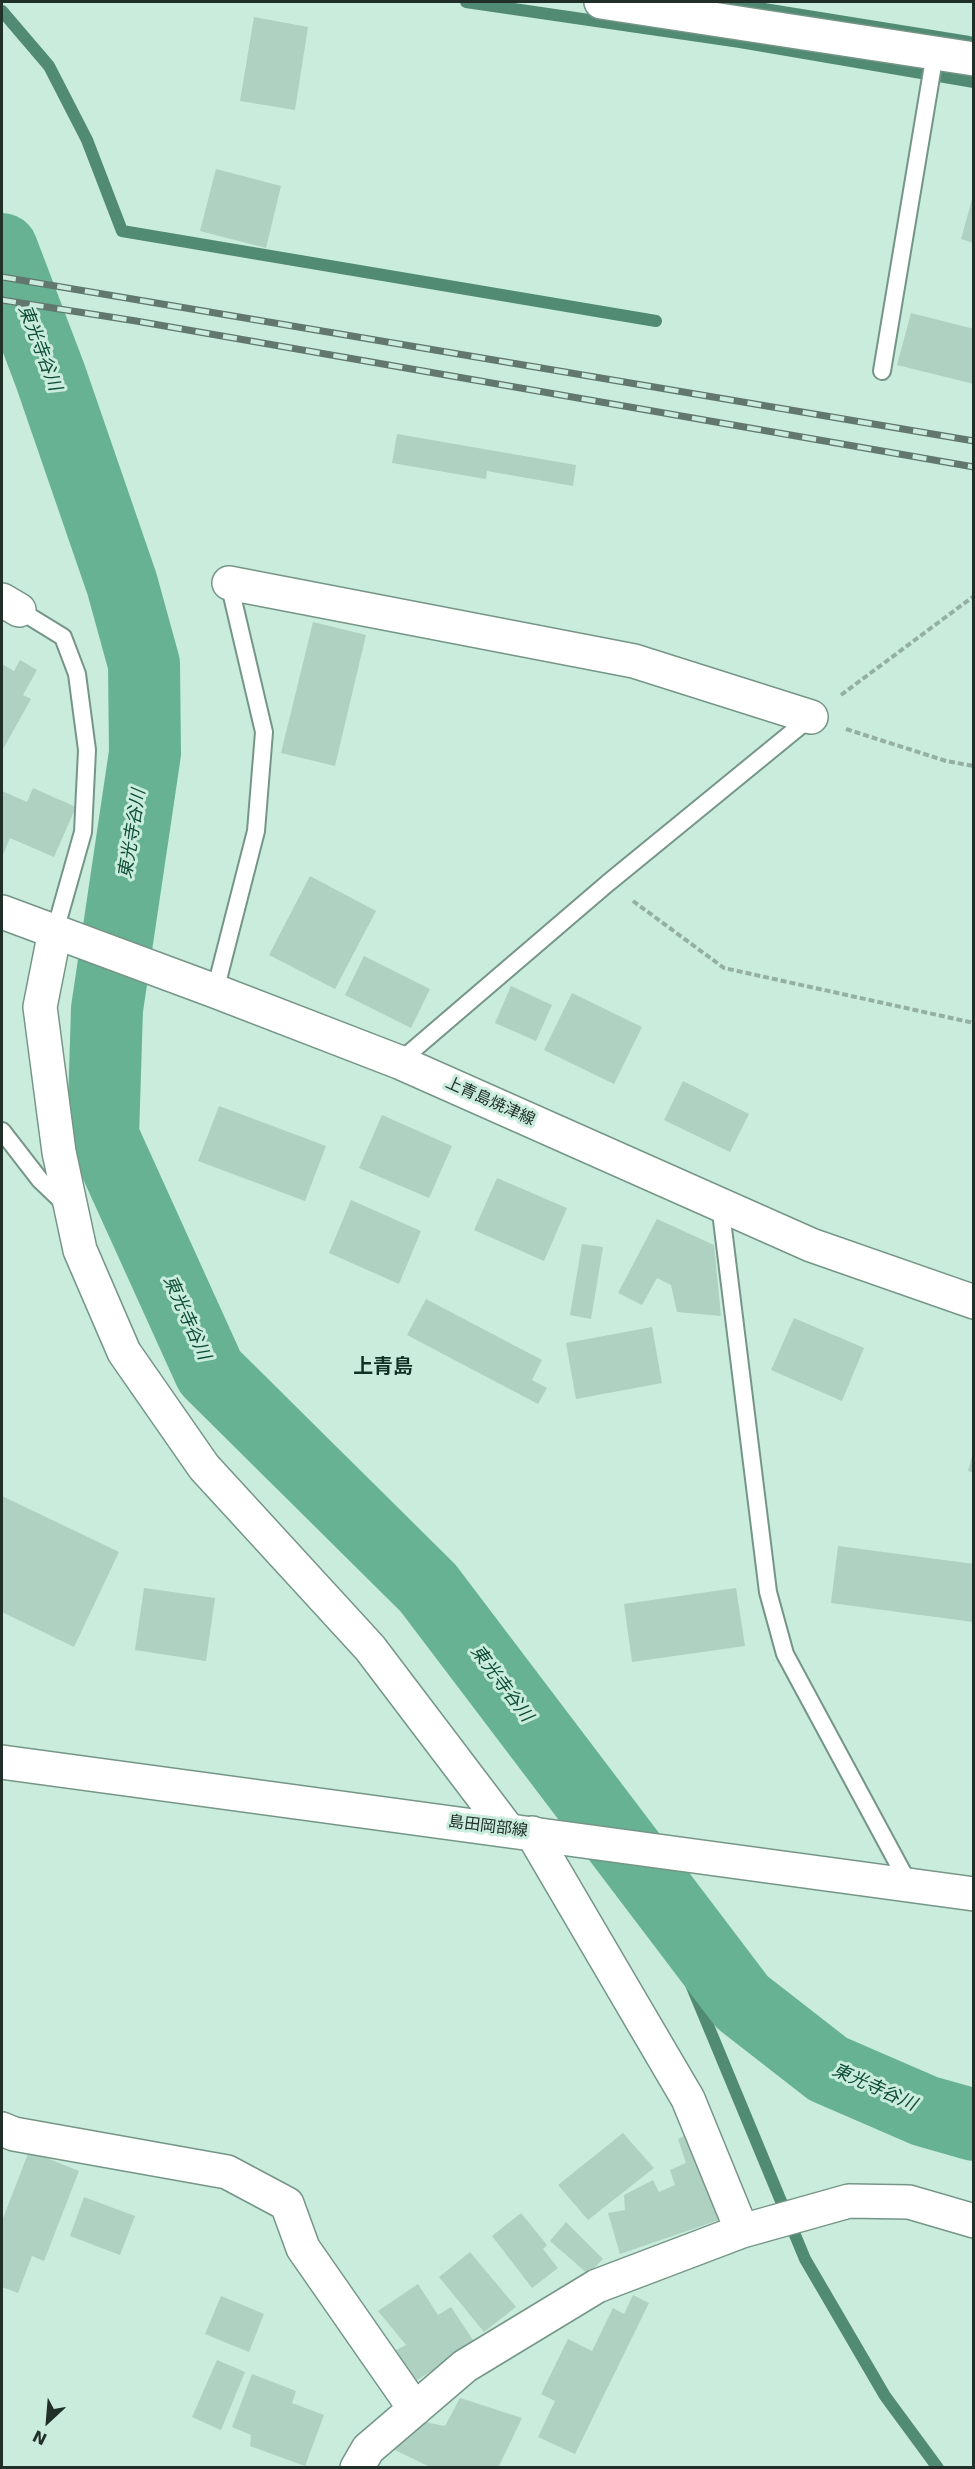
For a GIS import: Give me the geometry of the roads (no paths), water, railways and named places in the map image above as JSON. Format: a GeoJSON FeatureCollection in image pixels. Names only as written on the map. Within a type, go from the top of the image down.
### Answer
{"type":"FeatureCollection","features":[{"type":"Feature","properties":{"kind":"street"},"geometry":{"type":"LineString","coordinates":[[601,2],[974,59]]}},
{"type":"Feature","properties":{"kind":"street"},"geometry":{"type":"LineString","coordinates":[[229,582],[634,661],[811,717]]}},
{"type":"Feature","properties":{"kind":"street","name":"上青島焼津線"},"geometry":{"type":"LineString","coordinates":[[2,912],[399,1062],[811,1245],[974,1302]]}},
{"type":"Feature","properties":{"kind":"street"},"geometry":{"type":"LineString","coordinates":[[55,931],[40,1007],[59,1152],[80,1250],[124,1352],[204,1467],[370,1648],[520,1832],[688,2099],[742,2232]]}},
{"type":"Feature","properties":{"kind":"street","name":"島田岡部線"},"geometry":{"type":"LineString","coordinates":[[2,1762],[974,1894]]}},
{"type":"Feature","properties":{"kind":"street"},"geometry":{"type":"LineString","coordinates":[[2,2129],[14,2134],[226,2172],[286,2204],[303,2248],[415,2409]]}},
{"type":"Feature","properties":{"kind":"street"},"geometry":{"type":"LineString","coordinates":[[357,2468],[368,2449],[465,2366],[597,2286],[742,2232],[849,2201],[909,2202],[974,2221]]}},
{"type":"Feature","properties":{"kind":"lane"},"geometry":{"type":"LineString","coordinates":[[882,371],[935,53]]}},
{"type":"Feature","properties":{"kind":"lane"},"geometry":{"type":"LineString","coordinates":[[206,988],[256,831],[264,732],[229,582]]}},
{"type":"Feature","properties":{"kind":"lane"},"geometry":{"type":"LineString","coordinates":[[10,605],[63,637],[77,674],[87,750],[83,832],[55,931]]}},
{"type":"Feature","properties":{"kind":"lane"},"geometry":{"type":"LineString","coordinates":[[399,1062],[608,883],[811,717]]}},
{"type":"Feature","properties":{"kind":"lane"},"geometry":{"type":"LineString","coordinates":[[2,1131],[40,1180],[72,1211]]}},
{"type":"Feature","properties":{"kind":"lane"},"geometry":{"type":"LineString","coordinates":[[720,1204],[768,1592],[785,1654],[911,1887]]}},
{"type":"Feature","properties":{"kind":"waterway"},"geometry":{"type":"LineString","coordinates":[[466,2],[740,42],[974,82]]}},
{"type":"Feature","properties":{"kind":"waterway"},"geometry":{"type":"LineString","coordinates":[[721,2],[969,42]]}},
{"type":"Feature","properties":{"kind":"waterway"},"geometry":{"type":"LineString","coordinates":[[2,11],[49,66],[87,140],[122,231],[656,321]]}},
{"type":"Feature","properties":{"kind":"waterway","name":"東光寺谷川"},"geometry":{"type":"LineString","coordinates":[[2,249],[50,375],[122,584],[144,664],[145,753],[107,1009],[103,1136],[210,1372],[428,1588],[742,2002],[828,2069],[925,2111],[974,2125]]}},
{"type":"Feature","properties":{"kind":"waterway"},"geometry":{"type":"LineString","coordinates":[[592,1804],[586,1832],[690,1982],[805,2259],[885,2396],[938,2468]]}},
{"type":"Feature","properties":{"kind":"railway"},"geometry":{"type":"LineString","coordinates":[[2,277],[974,441]]}},
{"type":"Feature","properties":{"kind":"railway"},"geometry":{"type":"LineString","coordinates":[[2,300],[136,321],[974,467]]}},
{"type":"Feature","properties":{"kind":"district","name":"上青島"},"geometry":{"type":"Point","coordinates":[383,1368]}}]}
